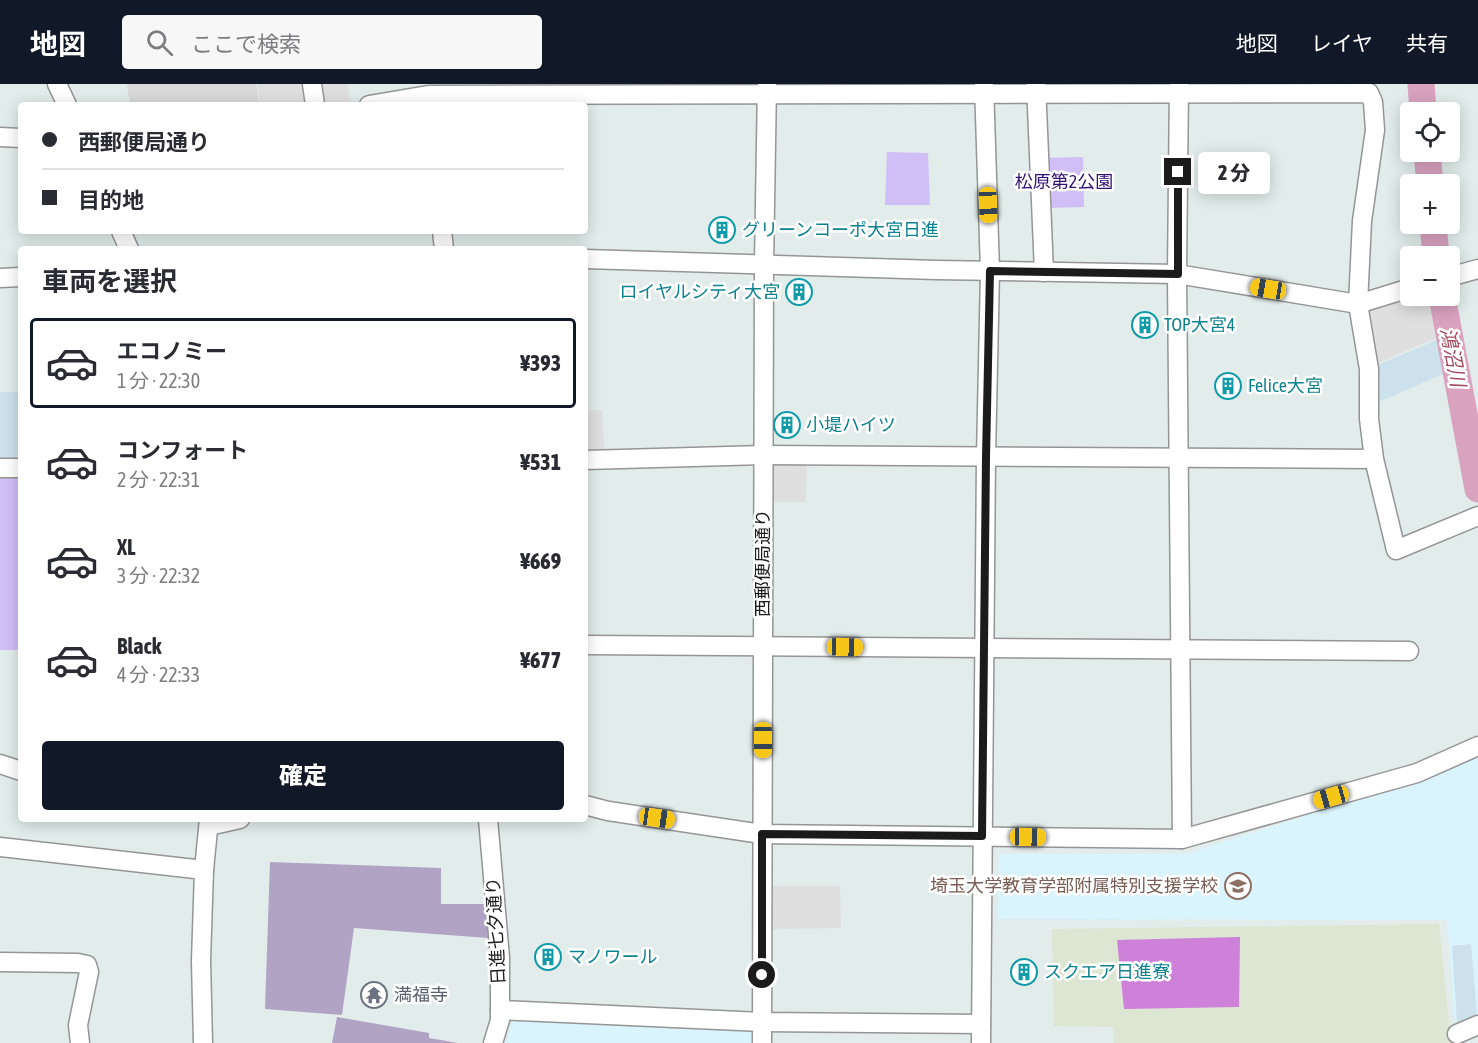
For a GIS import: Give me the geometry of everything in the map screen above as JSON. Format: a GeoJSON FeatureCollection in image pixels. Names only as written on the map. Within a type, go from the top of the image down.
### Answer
{"type":"FeatureCollection","features":[{"type":"Feature","properties":{"kind":"street"},"geometry":{"type":"LineString","coordinates":[[57,84],[66,102]]}},
{"type":"Feature","properties":{"kind":"street"},"geometry":{"type":"LineString","coordinates":[[312,84],[315,102]]}},
{"type":"Feature","properties":{"kind":"street"},"geometry":{"type":"LineString","coordinates":[[1179,88],[1182,839]]}},
{"type":"Feature","properties":{"kind":"street"},"geometry":{"type":"LineString","coordinates":[[387,102],[428,95],[767,89],[1179,88],[1370,93],[1376,129],[1362,221],[1358,304],[1369,369],[1369,419],[1374,459],[1396,550],[1476,517]]}},
{"type":"Feature","properties":{"kind":"street","name":"西郵便局通り"},"geometry":{"type":"LineString","coordinates":[[762,1043],[764,265],[767,89]]}},
{"type":"Feature","properties":{"kind":"street"},"geometry":{"type":"LineString","coordinates":[[981,1043],[983,649],[990,271],[985,89]]}},
{"type":"Feature","properties":{"kind":"street"},"geometry":{"type":"LineString","coordinates":[[1036,89],[1044,272]]}},
{"type":"Feature","properties":{"kind":"street"},"geometry":{"type":"LineString","coordinates":[[0,137],[18,138]]}},
{"type":"Feature","properties":{"kind":"street"},"geometry":{"type":"LineString","coordinates":[[588,259],[1178,274],[1358,304],[1400,291]]}},
{"type":"Feature","properties":{"kind":"street"},"geometry":{"type":"LineString","coordinates":[[1460,274],[1478,269]]}},
{"type":"Feature","properties":{"kind":"street"},"geometry":{"type":"LineString","coordinates":[[0,278],[18,277]]}},
{"type":"Feature","properties":{"kind":"street"},"geometry":{"type":"LineString","coordinates":[[588,460],[764,455],[1374,459]]}},
{"type":"Feature","properties":{"kind":"street"},"geometry":{"type":"LineString","coordinates":[[0,468],[18,468]]}},
{"type":"Feature","properties":{"kind":"street"},"geometry":{"type":"LineString","coordinates":[[588,645],[1409,651]]}},
{"type":"Feature","properties":{"kind":"street"},"geometry":{"type":"LineString","coordinates":[[588,806],[608,811],[762,834],[1182,839],[1416,772],[1478,746]]}},
{"type":"Feature","properties":{"kind":"street"},"geometry":{"type":"LineString","coordinates":[[0,764],[18,770]]}},
{"type":"Feature","properties":{"kind":"street"},"geometry":{"type":"LineString","coordinates":[[203,1043],[201,961],[204,870],[209,822]]}},
{"type":"Feature","properties":{"kind":"street","name":"日進七夕通り"},"geometry":{"type":"LineString","coordinates":[[488,822],[500,958],[500,1020],[493,1043]]}},
{"type":"Feature","properties":{"kind":"street"},"geometry":{"type":"LineString","coordinates":[[0,847],[204,870]]}},
{"type":"Feature","properties":{"kind":"street"},"geometry":{"type":"LineString","coordinates":[[0,962],[87,965],[89,972],[78,1025],[80,1043]]}},
{"type":"Feature","properties":{"kind":"street"},"geometry":{"type":"LineString","coordinates":[[500,1010],[762,1023],[981,1024]]}},
{"type":"Feature","properties":{"kind":"street"},"geometry":{"type":"LineString","coordinates":[[1457,1034],[1478,1025]]}},
{"type":"Feature","properties":{"kind":"shaded area"},"geometry":{"type":"Polygon","coordinates":[[[127,84],[256,84],[259,102],[130,102],[127,84]]]}},
{"type":"Feature","properties":{"kind":"shaded area"},"geometry":{"type":"Polygon","coordinates":[[[257,84],[309,84],[308,102],[260,102],[257,84]]]}},
{"type":"Feature","properties":{"kind":"shaded area"},"geometry":{"type":"Polygon","coordinates":[[[318,84],[348,84],[350,102],[322,102],[320,100],[318,84]]]}},
{"type":"Feature","properties":{"kind":"shaded area"},"geometry":{"type":"Polygon","coordinates":[[[1400,300],[1400,306],[1430,306],[1437,338],[1375,364],[1364,311],[1400,300]]]}},
{"type":"Feature","properties":{"kind":"shaded area"},"geometry":{"type":"Polygon","coordinates":[[[1437,340],[1443,374],[1374,404],[1375,366],[1437,340]]]}},
{"type":"Feature","properties":{"kind":"shaded area"},"geometry":{"type":"Polygon","coordinates":[[[0,392],[18,392],[18,461],[0,460],[0,392]]]}},
{"type":"Feature","properties":{"kind":"shaded area"},"geometry":{"type":"Polygon","coordinates":[[[602,410],[605,454],[588,455],[588,411],[602,410]]]}},
{"type":"Feature","properties":{"kind":"shaded area"},"geometry":{"type":"Polygon","coordinates":[[[773,460],[807,461],[806,502],[772,502],[773,460]]]}},
{"type":"Feature","properties":{"kind":"shaded area","name":"埼玉大学教育学部附属特別支援学校"},"geometry":{"type":"Polygon","coordinates":[[[1478,757],[1478,1016],[1455,1025],[1447,920],[998,919],[999,854],[1185,854],[1427,777],[1478,757]]]}},
{"type":"Feature","properties":{"kind":"shaded area"},"geometry":{"type":"Polygon","coordinates":[[[270,862],[441,868],[441,904],[486,904],[488,938],[354,928],[342,1015],[265,1009],[270,862]]]}},
{"type":"Feature","properties":{"kind":"shaded area"},"geometry":{"type":"Polygon","coordinates":[[[770,886],[840,886],[841,928],[770,929],[770,886]]]}},
{"type":"Feature","properties":{"kind":"shaded area"},"geometry":{"type":"Polygon","coordinates":[[[1439,924],[1451,1043],[1114,1043],[1113,1027],[1054,1026],[1052,929],[1439,924]]]}},
{"type":"Feature","properties":{"kind":"shaded area"},"geometry":{"type":"Polygon","coordinates":[[[1240,937],[1239,1007],[1124,1009],[1117,940],[1240,937]]]}},
{"type":"Feature","properties":{"kind":"shaded area"},"geometry":{"type":"Polygon","coordinates":[[[1471,944],[1477,1015],[1457,1023],[1452,946],[1471,944]]]}},
{"type":"Feature","properties":{"kind":"shaded area"},"geometry":{"type":"Polygon","coordinates":[[[513,1016],[750,1027],[754,1032],[754,1043],[506,1043],[513,1016]]]}},
{"type":"Feature","properties":{"kind":"shaded area"},"geometry":{"type":"Polygon","coordinates":[[[337,1017],[429,1033],[429,1038],[458,1043],[332,1043],[337,1017]]]}},
{"type":"Feature","properties":{"kind":"green space"},"geometry":{"type":"Polygon","coordinates":[[[887,152],[928,153],[930,205],[885,205],[887,152]]]}},
{"type":"Feature","properties":{"kind":"green space","name":"松原第2公園"},"geometry":{"type":"Polygon","coordinates":[[[1083,157],[1084,207],[1045,208],[1043,158],[1083,157]]]}},
{"type":"Feature","properties":{"kind":"green space"},"geometry":{"type":"Polygon","coordinates":[[[0,474],[18,474],[18,650],[0,650],[0,474]]]}},
{"type":"Feature","properties":{"kind":"waterway","name":"鴻沼川"},"geometry":{"type":"LineString","coordinates":[[1421,84],[1422,102]]}},
{"type":"Feature","properties":{"kind":"waterway","name":"鴻沼川"},"geometry":{"type":"LineString","coordinates":[[1428,162],[1429,174]]}},
{"type":"Feature","properties":{"kind":"waterway","name":"鴻沼川"},"geometry":{"type":"LineString","coordinates":[[1434,234],[1435,246]]}},
{"type":"Feature","properties":{"kind":"waterway","name":"鴻沼川"},"geometry":{"type":"LineString","coordinates":[[1444,306],[1478,489]]}},
{"type":"Feature","properties":{"kind":"place","name":"グリーンコーポ大宮日進"},"geometry":{"type":"Point","coordinates":[722,230]}},
{"type":"Feature","properties":{"kind":"place","name":"ロイヤルシティ大宮"},"geometry":{"type":"Point","coordinates":[799,292]}},
{"type":"Feature","properties":{"kind":"place","name":"TOP大宮4"},"geometry":{"type":"Point","coordinates":[1145,325]}},
{"type":"Feature","properties":{"kind":"place","name":"Felice大宮"},"geometry":{"type":"Point","coordinates":[1228,386]}},
{"type":"Feature","properties":{"kind":"place","name":"小堤ハイツ"},"geometry":{"type":"Point","coordinates":[787,425]}},
{"type":"Feature","properties":{"kind":"place","name":"埼玉大学教育学部附属特別支援学校"},"geometry":{"type":"Point","coordinates":[1238,886]}},
{"type":"Feature","properties":{"kind":"place","name":"マノワール"},"geometry":{"type":"Point","coordinates":[548,957]}},
{"type":"Feature","properties":{"kind":"place","name":"スクエア日進寮"},"geometry":{"type":"Point","coordinates":[1024,972]}},
{"type":"Feature","properties":{"kind":"place","name":"満福寺"},"geometry":{"type":"Point","coordinates":[374,995]}},
{"type":"Feature","properties":{"kind":"route"},"geometry":{"type":"LineString","coordinates":[[762,975],[762,834],[982,836],[990,271],[1178,274],[1178,172]]}}]}
